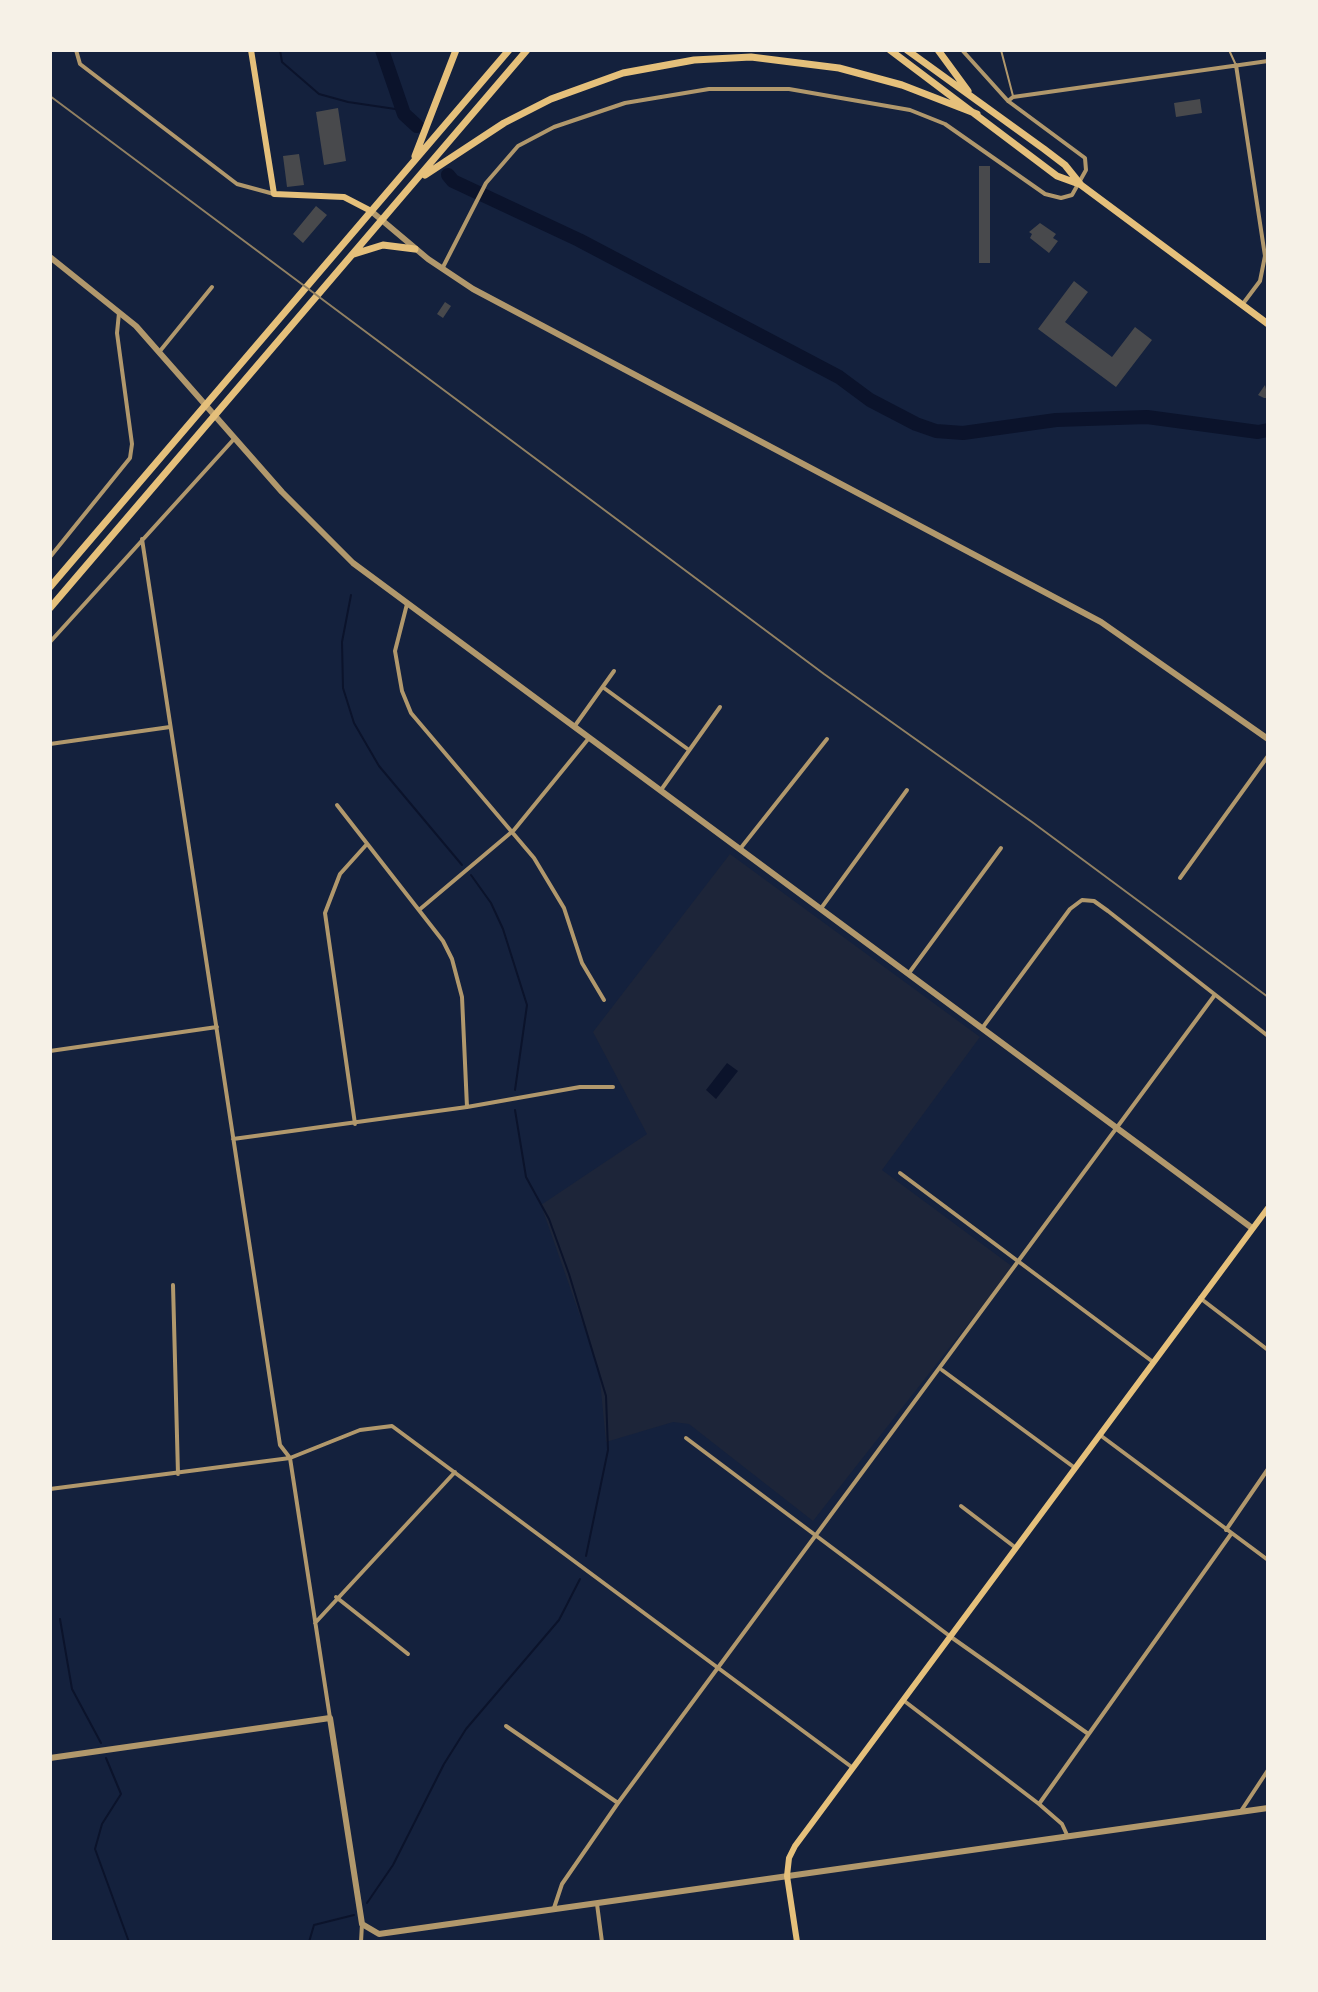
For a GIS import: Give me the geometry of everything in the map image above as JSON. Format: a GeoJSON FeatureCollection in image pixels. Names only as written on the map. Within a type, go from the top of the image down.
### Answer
{"type":"FeatureCollection","features":[{"type":"Feature","properties":{"kind":"main road"},"geometry":{"type":"LineString","coordinates":[[251,50],[274,194],[353,200],[371,211]]}},
{"type":"Feature","properties":{"kind":"main road"},"geometry":{"type":"LineString","coordinates":[[410,166],[436,110],[456,50]]}},
{"type":"Feature","properties":{"kind":"main road"},"geometry":{"type":"LineString","coordinates":[[50,587],[509,50]]}},
{"type":"Feature","properties":{"kind":"main road"},"geometry":{"type":"LineString","coordinates":[[50,608],[527,50]]}},
{"type":"Feature","properties":{"kind":"main road"},"geometry":{"type":"LineString","coordinates":[[890,50],[1057,176],[1081,185]]}},
{"type":"Feature","properties":{"kind":"main road"},"geometry":{"type":"LineString","coordinates":[[907,50],[1065,165],[1081,185],[1268,324]]}},
{"type":"Feature","properties":{"kind":"main road"},"geometry":{"type":"LineString","coordinates":[[938,50],[974,99]]}},
{"type":"Feature","properties":{"kind":"main road"},"geometry":{"type":"LineString","coordinates":[[417,181],[504,123],[551,99],[623,73],[694,60],[751,57],[839,68],[902,85],[977,114]]}},
{"type":"Feature","properties":{"kind":"main road"},"geometry":{"type":"LineString","coordinates":[[352,255],[383,245],[415,249]]}},
{"type":"Feature","properties":{"kind":"main road"},"geometry":{"type":"LineString","coordinates":[[797,1942],[787,1876],[789,1858],[795,1846],[1268,1208]]}},
{"type":"Feature","properties":{"kind":"street"},"geometry":{"type":"LineString","coordinates":[[76,50],[80,64],[237,184],[274,194]]}},
{"type":"Feature","properties":{"kind":"street"},"geometry":{"type":"LineString","coordinates":[[442,269],[486,183],[507,154],[554,127],[644,99],[746,87],[807,92],[910,110],[945,124],[1045,194],[1061,198],[1072,195],[1081,185],[1086,170],[1083,156],[1011,99],[962,50]]}},
{"type":"Feature","properties":{"kind":"street"},"geometry":{"type":"LineString","coordinates":[[1011,99],[1268,61]]}},
{"type":"Feature","properties":{"kind":"street"},"geometry":{"type":"LineString","coordinates":[[1236,65],[1265,256],[1260,281],[1242,305]]}},
{"type":"Feature","properties":{"kind":"street"},"geometry":{"type":"LineString","coordinates":[[371,211],[442,269],[518,313],[1101,622],[1268,739]]}},
{"type":"Feature","properties":{"kind":"street"},"geometry":{"type":"LineString","coordinates":[[50,257],[120,310],[332,545],[407,604],[822,907],[1252,1228]]}},
{"type":"Feature","properties":{"kind":"street"},"geometry":{"type":"LineString","coordinates":[[160,351],[212,287]]}},
{"type":"Feature","properties":{"kind":"street"},"geometry":{"type":"LineString","coordinates":[[50,557],[130,458],[132,444],[117,333],[120,310]]}},
{"type":"Feature","properties":{"kind":"street"},"geometry":{"type":"LineString","coordinates":[[50,642],[234,439]]}},
{"type":"Feature","properties":{"kind":"street"},"geometry":{"type":"LineString","coordinates":[[142,539],[280,1445],[290,1458],[362,1924],[361,1942]]}},
{"type":"Feature","properties":{"kind":"street"},"geometry":{"type":"LineString","coordinates":[[407,604],[395,651],[402,691],[411,713],[514,830],[553,887],[582,963],[604,1000]]}},
{"type":"Feature","properties":{"kind":"street"},"geometry":{"type":"LineString","coordinates":[[574,727],[614,671]]}},
{"type":"Feature","properties":{"kind":"street"},"geometry":{"type":"LineString","coordinates":[[604,688],[689,750]]}},
{"type":"Feature","properties":{"kind":"street"},"geometry":{"type":"LineString","coordinates":[[661,791],[720,707]]}},
{"type":"Feature","properties":{"kind":"street"},"geometry":{"type":"LineString","coordinates":[[50,744],[170,727]]}},
{"type":"Feature","properties":{"kind":"street"},"geometry":{"type":"LineString","coordinates":[[419,910],[514,830],[589,738]]}},
{"type":"Feature","properties":{"kind":"street"},"geometry":{"type":"LineString","coordinates":[[740,849],[827,739]]}},
{"type":"Feature","properties":{"kind":"street"},"geometry":{"type":"LineString","coordinates":[[1180,878],[1268,756]]}},
{"type":"Feature","properties":{"kind":"street"},"geometry":{"type":"LineString","coordinates":[[822,907],[907,790]]}},
{"type":"Feature","properties":{"kind":"street"},"geometry":{"type":"LineString","coordinates":[[337,805],[443,941],[459,977],[467,1107]]}},
{"type":"Feature","properties":{"kind":"street"},"geometry":{"type":"LineString","coordinates":[[355,1124],[325,913],[340,874],[367,844]]}},
{"type":"Feature","properties":{"kind":"street"},"geometry":{"type":"LineString","coordinates":[[909,973],[1001,848]]}},
{"type":"Feature","properties":{"kind":"street"},"geometry":{"type":"LineString","coordinates":[[982,1029],[1070,909],[1082,900],[1094,901],[1108,911],[1268,1036]]}},
{"type":"Feature","properties":{"kind":"street"},"geometry":{"type":"LineString","coordinates":[[554,1908],[562,1884],[618,1803],[941,1370],[1016,1263],[1118,1130],[1214,996]]}},
{"type":"Feature","properties":{"kind":"street"},"geometry":{"type":"LineString","coordinates":[[50,1051],[217,1027]]}},
{"type":"Feature","properties":{"kind":"street"},"geometry":{"type":"LineString","coordinates":[[233,1139],[355,1124],[580,1087],[613,1087]]}},
{"type":"Feature","properties":{"kind":"street"},"geometry":{"type":"LineString","coordinates":[[900,1173],[1016,1263],[1153,1362]]}},
{"type":"Feature","properties":{"kind":"street"},"geometry":{"type":"LineString","coordinates":[[173,1285],[178,1474]]}},
{"type":"Feature","properties":{"kind":"street"},"geometry":{"type":"LineString","coordinates":[[1200,1298],[1268,1350]]}},
{"type":"Feature","properties":{"kind":"street"},"geometry":{"type":"LineString","coordinates":[[941,1370],[1075,1468]]}},
{"type":"Feature","properties":{"kind":"street"},"geometry":{"type":"LineString","coordinates":[[50,1489],[290,1458],[360,1430],[382,1425],[399,1430],[853,1768]]}},
{"type":"Feature","properties":{"kind":"street"},"geometry":{"type":"LineString","coordinates":[[1100,1435],[1268,1560]]}},
{"type":"Feature","properties":{"kind":"street"},"geometry":{"type":"LineString","coordinates":[[686,1438],[951,1637],[1087,1733]]}},
{"type":"Feature","properties":{"kind":"street"},"geometry":{"type":"LineString","coordinates":[[1225,1530],[1268,1469]]}},
{"type":"Feature","properties":{"kind":"street"},"geometry":{"type":"LineString","coordinates":[[314,1624],[455,1472]]}},
{"type":"Feature","properties":{"kind":"street"},"geometry":{"type":"LineString","coordinates":[[961,1506],[1016,1548]]}},
{"type":"Feature","properties":{"kind":"street"},"geometry":{"type":"LineString","coordinates":[[1039,1804],[1231,1534]]}},
{"type":"Feature","properties":{"kind":"street"},"geometry":{"type":"LineString","coordinates":[[336,1597],[408,1654]]}},
{"type":"Feature","properties":{"kind":"street"},"geometry":{"type":"LineString","coordinates":[[903,1700],[1039,1804],[1062,1824],[1068,1837]]}},
{"type":"Feature","properties":{"kind":"street"},"geometry":{"type":"LineString","coordinates":[[50,1758],[330,1718]]}},
{"type":"Feature","properties":{"kind":"street"},"geometry":{"type":"LineString","coordinates":[[506,1726],[618,1803]]}},
{"type":"Feature","properties":{"kind":"street"},"geometry":{"type":"LineString","coordinates":[[1241,1813],[1243,1804],[1268,1770]]}},
{"type":"Feature","properties":{"kind":"street"},"geometry":{"type":"LineString","coordinates":[[362,1924],[379,1934],[1268,1808]]}},
{"type":"Feature","properties":{"kind":"street"},"geometry":{"type":"LineString","coordinates":[[597,1902],[602,1942]]}},
{"type":"Feature","properties":{"kind":"lane"},"geometry":{"type":"LineString","coordinates":[[1001,50],[1011,99]]}},
{"type":"Feature","properties":{"kind":"lane"},"geometry":{"type":"LineString","coordinates":[[1229,50],[1236,65]]}},
{"type":"Feature","properties":{"kind":"shaded area"},"geometry":{"type":"Polygon","coordinates":[[[730,854],[980,1037],[882,1170],[1013,1267],[813,1521],[689,1424],[673,1422],[606,1442],[599,1370],[541,1205],[647,1134],[593,1032],[730,854]]]}},
{"type":"Feature","properties":{"kind":"shaded area"},"geometry":{"type":"Polygon","coordinates":[[[727,1063],[738,1071],[716,1099],[706,1090],[727,1063]]]}},
{"type":"Feature","properties":{"kind":"building"},"geometry":{"type":"Polygon","coordinates":[[[1200,99],[1202,113],[1176,117],[1174,103],[1200,99]]]}},
{"type":"Feature","properties":{"kind":"building"},"geometry":{"type":"Polygon","coordinates":[[[338,108],[346,161],[324,165],[316,112],[338,108]]]}},
{"type":"Feature","properties":{"kind":"building"},"geometry":{"type":"Polygon","coordinates":[[[299,154],[304,185],[287,187],[283,156],[299,154]]]}},
{"type":"Feature","properties":{"kind":"building"},"geometry":{"type":"Polygon","coordinates":[[[979,166],[990,166],[990,263],[979,263],[979,166]]]}},
{"type":"Feature","properties":{"kind":"building"},"geometry":{"type":"Polygon","coordinates":[[[316,206],[327,215],[303,243],[293,234],[316,206]]]}},
{"type":"Feature","properties":{"kind":"building"},"geometry":{"type":"Polygon","coordinates":[[[1040,223],[1056,234],[1053,238],[1058,241],[1049,253],[1030,238],[1032,234],[1029,232],[1040,223]]]}},
{"type":"Feature","properties":{"kind":"building"},"geometry":{"type":"Polygon","coordinates":[[[1074,281],[1088,292],[1065,322],[1112,357],[1135,327],[1152,340],[1116,387],[1038,329],[1074,281]]]}},
{"type":"Feature","properties":{"kind":"building"},"geometry":{"type":"Polygon","coordinates":[[[445,302],[451,306],[443,318],[437,314],[445,302]]]}},
{"type":"Feature","properties":{"kind":"building"},"geometry":{"type":"Polygon","coordinates":[[[1265,385],[1268,398],[1258,395],[1265,385]]]}},
{"type":"Feature","properties":{"kind":"waterway"},"geometry":{"type":"LineString","coordinates":[[280,50],[282,62],[319,94],[402,110]]}},
{"type":"Feature","properties":{"kind":"waterway"},"geometry":{"type":"LineString","coordinates":[[382,50],[404,114],[417,126]]}},
{"type":"Feature","properties":{"kind":"waterway"},"geometry":{"type":"LineString","coordinates":[[448,175],[453,181],[579,240],[839,377],[870,400],[936,431],[963,433],[1056,420],[1147,417],[1258,432],[1268,430]]}},
{"type":"Feature","properties":{"kind":"waterway"},"geometry":{"type":"LineString","coordinates":[[351,595],[342,642],[343,688],[354,723],[379,766],[462,865]]}},
{"type":"Feature","properties":{"kind":"waterway"},"geometry":{"type":"LineString","coordinates":[[471,875],[491,903],[503,929],[527,1005],[515,1090]]}},
{"type":"Feature","properties":{"kind":"waterway"},"geometry":{"type":"LineString","coordinates":[[515,1110],[526,1177],[549,1219],[606,1396],[608,1450],[586,1556]]}},
{"type":"Feature","properties":{"kind":"waterway"},"geometry":{"type":"LineString","coordinates":[[367,1903],[393,1865],[444,1764],[466,1729],[559,1620],[580,1579]]}},
{"type":"Feature","properties":{"kind":"waterway"},"geometry":{"type":"LineString","coordinates":[[60,1619],[72,1689],[101,1743]]}},
{"type":"Feature","properties":{"kind":"waterway"},"geometry":{"type":"LineString","coordinates":[[106,1758],[121,1794],[102,1824],[95,1849],[129,1942]]}},
{"type":"Feature","properties":{"kind":"waterway"},"geometry":{"type":"LineString","coordinates":[[309,1942],[314,1925],[354,1915]]}},
{"type":"Feature","properties":{"kind":"railway"},"geometry":{"type":"LineString","coordinates":[[50,96],[824,674],[1032,822],[1268,997]]}}]}
